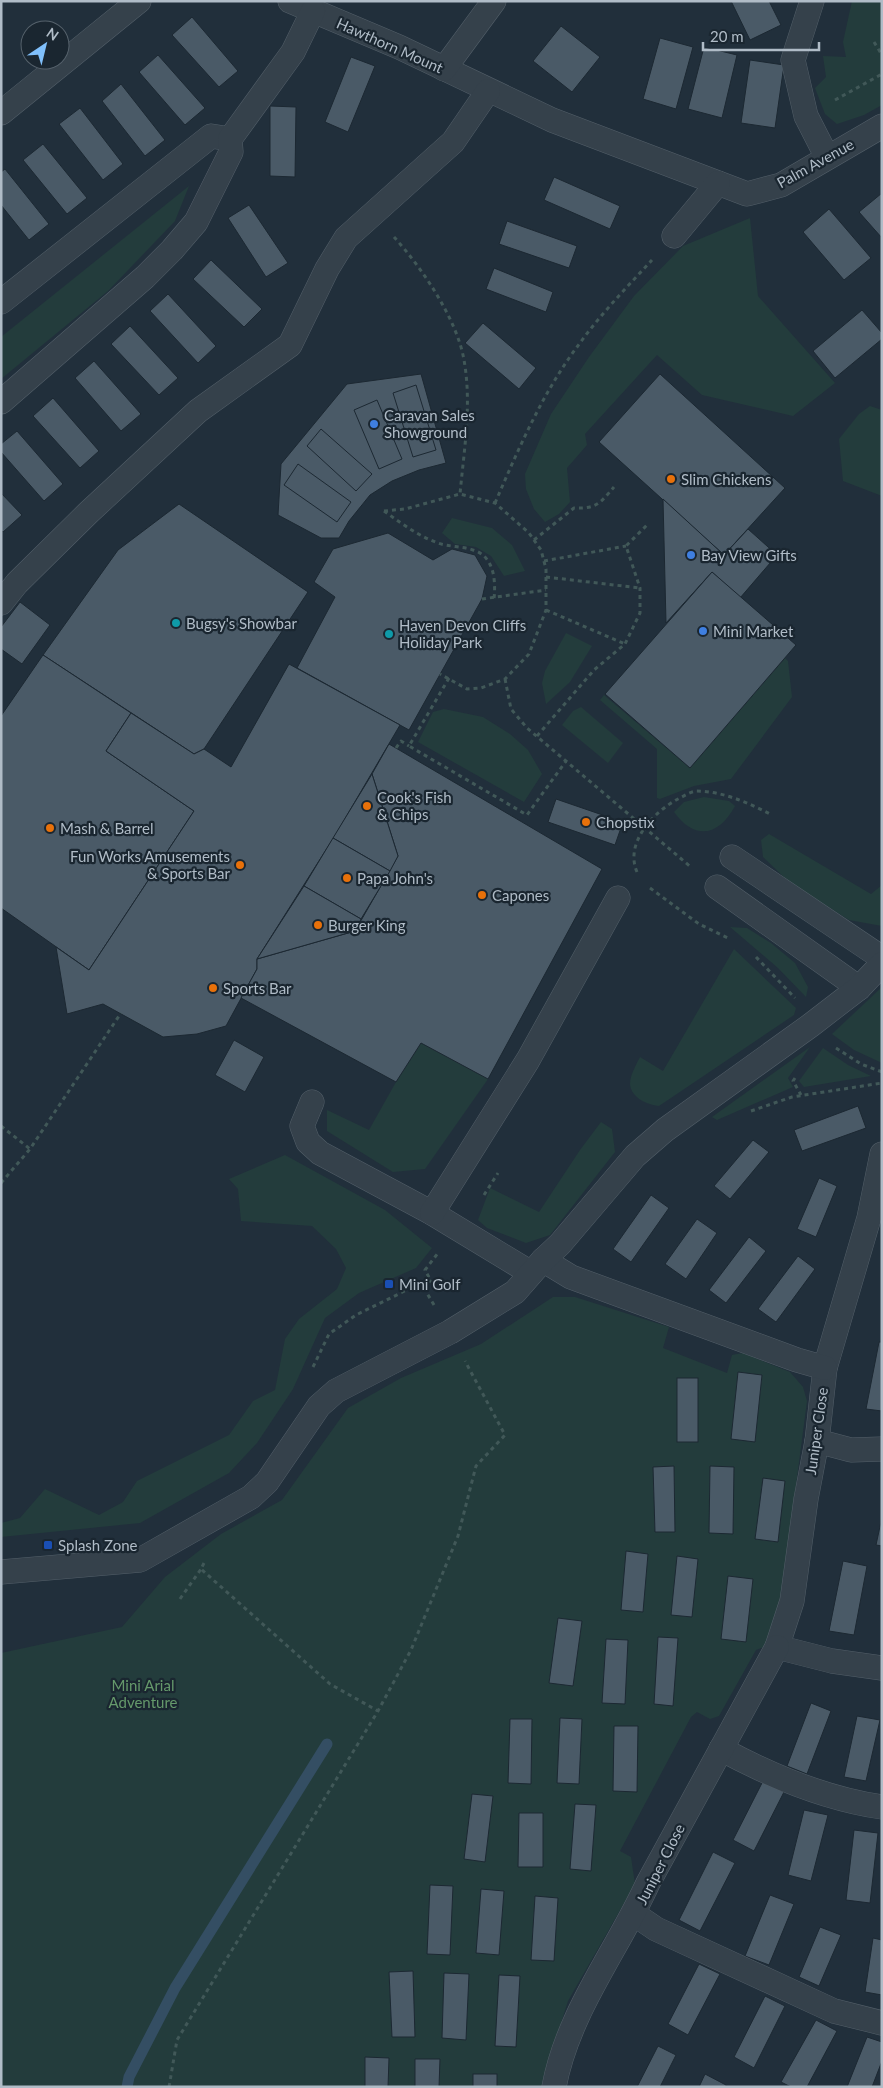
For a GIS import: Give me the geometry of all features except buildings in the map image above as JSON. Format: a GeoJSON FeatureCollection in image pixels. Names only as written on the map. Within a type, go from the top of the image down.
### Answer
{"type":"FeatureCollection","features":[{"type":"Feature","properties":{"kind":"lane"},"geometry":{"type":"LineString","coordinates":[[1,113],[139,1]]}},
{"type":"Feature","properties":{"kind":"lane","name":"Hawthorn Mount"},"geometry":{"type":"LineString","coordinates":[[290,1],[399,47],[552,120],[718,183]]}},
{"type":"Feature","properties":{"kind":"lane"},"geometry":{"type":"LineString","coordinates":[[444,69],[494,1]]}},
{"type":"Feature","properties":{"kind":"lane"},"geometry":{"type":"LineString","coordinates":[[812,1],[793,60],[806,116],[827,157]]}},
{"type":"Feature","properties":{"kind":"lane"},"geometry":{"type":"LineString","coordinates":[[1,402],[145,277],[196,222],[231,152],[230,139],[293,52],[313,10]]}},
{"type":"Feature","properties":{"kind":"lane"},"geometry":{"type":"LineString","coordinates":[[1,603],[17,583],[88,513],[198,411],[290,345],[327,270],[346,238],[453,142],[488,91]]}},
{"type":"Feature","properties":{"kind":"lane","name":"Palm Avenue"},"geometry":{"type":"LineString","coordinates":[[718,183],[748,194],[781,185],[882,126]]}},
{"type":"Feature","properties":{"kind":"lane"},"geometry":{"type":"LineString","coordinates":[[1,302],[211,136],[230,139]]}},
{"type":"Feature","properties":{"kind":"lane"},"geometry":{"type":"LineString","coordinates":[[674,236],[718,183]]}},
{"type":"Feature","properties":{"kind":"lane"},"geometry":{"type":"LineString","coordinates":[[732,857],[882,958]]}},
{"type":"Feature","properties":{"kind":"lane"},"geometry":{"type":"LineString","coordinates":[[717,887],[859,988]]}},
{"type":"Feature","properties":{"kind":"lane"},"geometry":{"type":"LineString","coordinates":[[432,1213],[528,1060],[618,898]]}},
{"type":"Feature","properties":{"kind":"lane"},"geometry":{"type":"LineString","coordinates":[[1,1572],[140,1560],[251,1498],[267,1482],[319,1406],[336,1391],[450,1332],[515,1292],[537,1266],[560,1244],[634,1156],[859,988],[882,964]]}},
{"type":"Feature","properties":{"kind":"lane"},"geometry":{"type":"LineString","coordinates":[[312,1102],[302,1126],[308,1142],[320,1153],[432,1213],[537,1266],[572,1277],[797,1360],[825,1368]]}},
{"type":"Feature","properties":{"kind":"lane","name":"Juniper Close"},"geometry":{"type":"LineString","coordinates":[[554,2087],[557,2070],[582,2004],[634,1914],[648,1883],[777,1647],[792,1601],[806,1500],[817,1442],[825,1368],[875,1218],[882,1154]]}},
{"type":"Feature","properties":{"kind":"lane"},"geometry":{"type":"LineString","coordinates":[[817,1442],[851,1450],[882,1449]]}},
{"type":"Feature","properties":{"kind":"lane"},"geometry":{"type":"LineString","coordinates":[[777,1647],[832,1661],[882,1668]]}},
{"type":"Feature","properties":{"kind":"lane"},"geometry":{"type":"LineString","coordinates":[[721,1749],[779,1777],[849,1802],[882,1807]]}},
{"type":"Feature","properties":{"kind":"lane"},"geometry":{"type":"LineString","coordinates":[[634,1914],[656,1929],[834,2011],[882,2023]]}},
{"type":"Feature","properties":{"kind":"path"},"geometry":{"type":"LineString","coordinates":[[874,42],[882,56]]}},
{"type":"Feature","properties":{"kind":"path"},"geometry":{"type":"LineString","coordinates":[[806,116],[882,74]]}},
{"type":"Feature","properties":{"kind":"path"},"geometry":{"type":"LineString","coordinates":[[495,503],[520,446],[543,402],[576,348],[614,302],[674,236]]}},
{"type":"Feature","properties":{"kind":"path"},"geometry":{"type":"LineString","coordinates":[[406,250],[415,260],[439,298],[453,328],[464,359],[467,410],[460,494]]}},
{"type":"Feature","properties":{"kind":"path"},"geometry":{"type":"LineString","coordinates":[[534,540],[574,508],[584,508],[600,504],[614,487]]}},
{"type":"Feature","properties":{"kind":"path"},"geometry":{"type":"LineString","coordinates":[[440,674],[467,688],[481,688],[505,679],[529,654],[546,610],[546,577],[541,550],[529,533],[495,503],[460,494],[405,508],[384,511],[404,526],[438,543],[474,550],[488,560],[496,581],[494,598]]}},
{"type":"Feature","properties":{"kind":"path"},"geometry":{"type":"LineString","coordinates":[[544,561],[626,546],[648,524]]}},
{"type":"Feature","properties":{"kind":"path"},"geometry":{"type":"LineString","coordinates":[[537,736],[594,670],[624,644],[640,613],[640,588],[626,546]]}},
{"type":"Feature","properties":{"kind":"path"},"geometry":{"type":"LineString","coordinates":[[546,577],[640,588]]}},
{"type":"Feature","properties":{"kind":"path"},"geometry":{"type":"LineString","coordinates":[[482,600],[546,590]]}},
{"type":"Feature","properties":{"kind":"path"},"geometry":{"type":"LineString","coordinates":[[546,610],[624,644]]}},
{"type":"Feature","properties":{"kind":"path"},"geometry":{"type":"LineString","coordinates":[[409,746],[449,678]]}},
{"type":"Feature","properties":{"kind":"path"},"geometry":{"type":"LineString","coordinates":[[505,679],[511,709],[537,736],[717,887]]}},
{"type":"Feature","properties":{"kind":"path"},"geometry":{"type":"LineString","coordinates":[[396,748],[401,741],[527,815],[566,761]]}},
{"type":"Feature","properties":{"kind":"path"},"geometry":{"type":"LineString","coordinates":[[1,1183],[30,1149],[121,1013]]}},
{"type":"Feature","properties":{"kind":"path"},"geometry":{"type":"LineString","coordinates":[[744,1114],[792,1097],[882,1083]]}},
{"type":"Feature","properties":{"kind":"path"},"geometry":{"type":"LineString","coordinates":[[1,1126],[30,1149]]}},
{"type":"Feature","properties":{"kind":"path"},"geometry":{"type":"LineString","coordinates":[[311,1372],[329,1334],[356,1315],[421,1284]]}},
{"type":"Feature","properties":{"kind":"path"},"geometry":{"type":"LineString","coordinates":[[169,2087],[177,2040],[378,1711],[412,1650],[458,1536],[476,1466],[504,1436],[450,1332]]}},
{"type":"Feature","properties":{"kind":"path"},"geometry":{"type":"LineString","coordinates":[[180,1599],[203,1570],[330,1684],[378,1711]]}},
{"type":"Feature","properties":{"kind":"green space"},"geometry":{"type":"Polygon","coordinates":[[[852,1],[882,1],[882,105],[864,115],[837,124],[825,114],[815,88],[826,77],[823,56],[846,57],[843,42],[852,1]]]}},
{"type":"Feature","properties":{"kind":"green space"},"geometry":{"type":"Polygon","coordinates":[[[189,186],[175,221],[108,291],[1,379],[1,337],[189,186]]]}},
{"type":"Feature","properties":{"kind":"green space"},"geometry":{"type":"Polygon","coordinates":[[[750,218],[758,296],[835,383],[793,416],[702,395],[657,355],[585,434],[587,445],[567,468],[570,502],[559,514],[545,522],[534,509],[526,489],[525,474],[551,414],[589,357],[634,296],[683,246],[750,218]]]}},
{"type":"Feature","properties":{"kind":"green space"},"geometry":{"type":"Polygon","coordinates":[[[870,406],[882,410],[882,496],[843,481],[839,439],[859,414],[870,406]]]}},
{"type":"Feature","properties":{"kind":"green space"},"geometry":{"type":"Polygon","coordinates":[[[452,518],[492,528],[512,545],[525,571],[504,576],[491,556],[476,547],[455,544],[442,533],[452,518]]]}},
{"type":"Feature","properties":{"kind":"green space"},"geometry":{"type":"Polygon","coordinates":[[[566,633],[592,646],[570,682],[546,704],[542,683],[545,671],[566,633]]]}},
{"type":"Feature","properties":{"kind":"green space"},"geometry":{"type":"Polygon","coordinates":[[[785,658],[788,661],[792,697],[731,779],[694,786],[660,799],[657,798],[657,749],[600,700],[604,695],[690,768],[785,658]]]}},
{"type":"Feature","properties":{"kind":"green space"},"geometry":{"type":"Polygon","coordinates":[[[581,707],[623,743],[608,763],[562,725],[573,711],[581,707]]]}},
{"type":"Feature","properties":{"kind":"green space"},"geometry":{"type":"Polygon","coordinates":[[[444,709],[483,717],[510,734],[528,750],[542,774],[524,802],[418,742],[433,712],[444,709]]]}},
{"type":"Feature","properties":{"kind":"green space"},"geometry":{"type":"Polygon","coordinates":[[[704,797],[729,801],[735,806],[722,824],[714,829],[698,831],[690,828],[674,812],[684,802],[704,797]]]}},
{"type":"Feature","properties":{"kind":"green space"},"geometry":{"type":"Polygon","coordinates":[[[769,834],[871,894],[882,885],[882,926],[849,920],[789,882],[763,857],[761,840],[769,834]]]}},
{"type":"Feature","properties":{"kind":"green space"},"geometry":{"type":"Polygon","coordinates":[[[730,927],[747,928],[771,943],[795,963],[808,987],[806,997],[778,968],[730,927]]]}},
{"type":"Feature","properties":{"kind":"green space"},"geometry":{"type":"Polygon","coordinates":[[[734,949],[796,1008],[794,1015],[659,1106],[641,1100],[633,1093],[630,1084],[632,1074],[640,1057],[663,1071],[734,949]]]}},
{"type":"Feature","properties":{"kind":"green space"},"geometry":{"type":"Polygon","coordinates":[[[882,987],[882,1063],[854,1050],[832,1034],[882,987]]]}},
{"type":"Feature","properties":{"kind":"green space"},"geometry":{"type":"Polygon","coordinates":[[[421,1043],[488,1079],[425,1169],[393,1172],[327,1131],[327,1110],[369,1130],[421,1043]]]}},
{"type":"Feature","properties":{"kind":"green space"},"geometry":{"type":"Polygon","coordinates":[[[810,1047],[788,1078],[793,1087],[717,1120],[712,1117],[810,1047]]]}},
{"type":"Feature","properties":{"kind":"green space"},"geometry":{"type":"Polygon","coordinates":[[[823,1048],[848,1065],[871,1076],[804,1087],[799,1081],[823,1048]]]}},
{"type":"Feature","properties":{"kind":"green space"},"geometry":{"type":"Polygon","coordinates":[[[601,1122],[612,1129],[615,1152],[550,1235],[526,1243],[487,1228],[478,1220],[490,1188],[539,1212],[601,1122]]]}},
{"type":"Feature","properties":{"kind":"green space"},"geometry":{"type":"Polygon","coordinates":[[[285,1155],[385,1210],[432,1248],[416,1268],[359,1293],[325,1318],[293,1389],[257,1443],[229,1473],[140,1523],[1,1537],[1,1523],[20,1518],[45,1489],[99,1515],[123,1502],[137,1481],[229,1435],[253,1401],[275,1390],[285,1339],[299,1319],[337,1289],[346,1268],[336,1249],[312,1226],[241,1221],[238,1189],[229,1179],[285,1155]]]}},
{"type":"Feature","properties":{"kind":"green space","name":"Mini Arial Adventure"},"geometry":{"type":"Polygon","coordinates":[[[553,1297],[575,1297],[669,1327],[663,1348],[727,1373],[732,1355],[743,1353],[790,1372],[803,1387],[807,1401],[780,1608],[764,1647],[756,1650],[719,1716],[710,1719],[697,1712],[691,1717],[620,1851],[631,1857],[635,1884],[568,2001],[541,2087],[1,2087],[1,1653],[122,1627],[165,1577],[221,1534],[282,1500],[348,1408],[401,1378],[481,1344],[553,1297]]]}},
{"type":"Feature","properties":{"kind":"waterway"},"geometry":{"type":"LineString","coordinates":[[127,2087],[129,2077],[175,1988],[327,1744]]}},
{"type":"Feature","properties":{"kind":"place","name":"Caravan Sales Showground"},"geometry":{"type":"Point","coordinates":[374,424]}},
{"type":"Feature","properties":{"kind":"place","name":"Slim Chickens"},"geometry":{"type":"Point","coordinates":[671,479]}},
{"type":"Feature","properties":{"kind":"place","name":"Bay View Gifts"},"geometry":{"type":"Point","coordinates":[691,555]}},
{"type":"Feature","properties":{"kind":"place","name":"Bugsy's Showbar"},"geometry":{"type":"Point","coordinates":[176,623]}},
{"type":"Feature","properties":{"kind":"place","name":"Mini Market"},"geometry":{"type":"Point","coordinates":[703,631]}},
{"type":"Feature","properties":{"kind":"place","name":"Haven Devon Cliffs Holiday Park"},"geometry":{"type":"Point","coordinates":[389,634]}},
{"type":"Feature","properties":{"kind":"place","name":"Cook's Fish & Chips"},"geometry":{"type":"Point","coordinates":[367,806]}},
{"type":"Feature","properties":{"kind":"place","name":"Chopstix"},"geometry":{"type":"Point","coordinates":[586,822]}},
{"type":"Feature","properties":{"kind":"place","name":"Mash & Barrel"},"geometry":{"type":"Point","coordinates":[50,828]}},
{"type":"Feature","properties":{"kind":"place","name":"Fun Works Amusements & Sports Bar"},"geometry":{"type":"Point","coordinates":[240,865]}},
{"type":"Feature","properties":{"kind":"place","name":"Papa John's"},"geometry":{"type":"Point","coordinates":[347,878]}},
{"type":"Feature","properties":{"kind":"place","name":"Capones"},"geometry":{"type":"Point","coordinates":[482,895]}},
{"type":"Feature","properties":{"kind":"place","name":"Burger King"},"geometry":{"type":"Point","coordinates":[318,925]}},
{"type":"Feature","properties":{"kind":"place","name":"Sports Bar"},"geometry":{"type":"Point","coordinates":[213,988]}},
{"type":"Feature","properties":{"kind":"place","name":"Mini Golf"},"geometry":{"type":"Point","coordinates":[389,1284]}},
{"type":"Feature","properties":{"kind":"place","name":"Splash Zone"},"geometry":{"type":"Point","coordinates":[48,1545]}}]}
